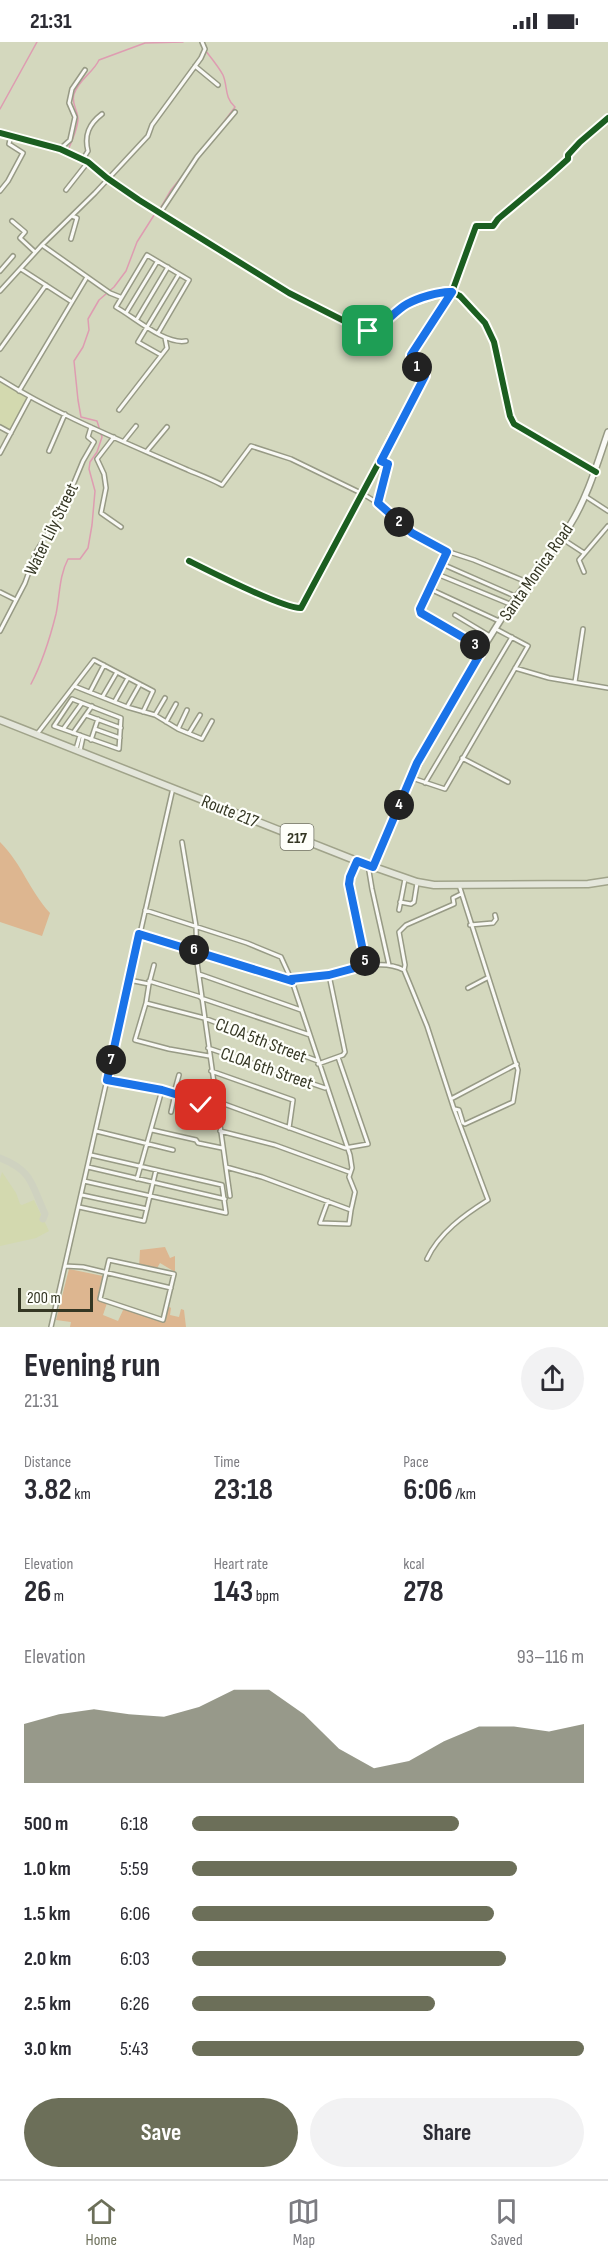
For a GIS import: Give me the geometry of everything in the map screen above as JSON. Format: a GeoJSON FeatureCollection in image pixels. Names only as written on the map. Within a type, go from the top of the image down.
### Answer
{"type":"FeatureCollection","features":[{"type":"Feature","properties":{"kind":"main road","name":"Route 217"},"geometry":{"type":"LineString","coordinates":[[0,720],[357,861],[417,882],[459,885],[588,884],[608,881]]}},
{"type":"Feature","properties":{"kind":"street"},"geometry":{"type":"LineString","coordinates":[[0,291],[148,136],[152,125],[205,49],[202,42]]}},
{"type":"Feature","properties":{"kind":"street"},"geometry":{"type":"LineString","coordinates":[[195,66],[218,85]]}},
{"type":"Feature","properties":{"kind":"street"},"geometry":{"type":"LineString","coordinates":[[60,149],[70,140],[75,117],[69,103],[72,89],[85,70]]}},
{"type":"Feature","properties":{"kind":"street"},"geometry":{"type":"LineString","coordinates":[[160,213],[197,157],[235,112]]}},
{"type":"Feature","properties":{"kind":"street"},"geometry":{"type":"LineString","coordinates":[[82,159],[88,151],[89,128],[92,122],[102,114]]}},
{"type":"Feature","properties":{"kind":"street"},"geometry":{"type":"LineString","coordinates":[[189,561],[294,608],[301,608],[425,376],[425,373],[411,362],[411,355],[452,292],[476,226],[493,226],[498,219],[568,159],[568,154],[608,118]]}},
{"type":"Feature","properties":{"kind":"street"},"geometry":{"type":"LineString","coordinates":[[0,133],[60,149],[88,162],[107,178],[160,213],[289,293],[360,329],[374,330],[407,304],[445,291],[460,296],[485,323],[494,342],[510,416],[514,424],[596,472]]}},
{"type":"Feature","properties":{"kind":"street"},"geometry":{"type":"LineString","coordinates":[[0,191],[23,153],[9,144],[11,135]]}},
{"type":"Feature","properties":{"kind":"street"},"geometry":{"type":"LineString","coordinates":[[66,190],[88,162]]}},
{"type":"Feature","properties":{"kind":"street"},"geometry":{"type":"LineString","coordinates":[[71,238],[77,218],[72,216]]}},
{"type":"Feature","properties":{"kind":"street"},"geometry":{"type":"LineString","coordinates":[[12,221],[26,232],[21,238],[35,252]]}},
{"type":"Feature","properties":{"kind":"street"},"geometry":{"type":"LineString","coordinates":[[42,245],[119,299]]}},
{"type":"Feature","properties":{"kind":"street"},"geometry":{"type":"LineString","coordinates":[[158,333],[189,280],[147,255],[116,307],[165,338],[174,342],[186,341]]}},
{"type":"Feature","properties":{"kind":"street"},"geometry":{"type":"LineString","coordinates":[[0,271],[13,256]]}},
{"type":"Feature","properties":{"kind":"street"},"geometry":{"type":"LineString","coordinates":[[126,313],[158,262]]}},
{"type":"Feature","properties":{"kind":"street"},"geometry":{"type":"LineString","coordinates":[[137,320],[168,267]]}},
{"type":"Feature","properties":{"kind":"street"},"geometry":{"type":"LineString","coordinates":[[20,268],[72,302]]}},
{"type":"Feature","properties":{"kind":"street"},"geometry":{"type":"LineString","coordinates":[[160,356],[138,342],[178,274]]}},
{"type":"Feature","properties":{"kind":"street"},"geometry":{"type":"LineString","coordinates":[[19,391],[87,277]]}},
{"type":"Feature","properties":{"kind":"street"},"geometry":{"type":"LineString","coordinates":[[0,349],[46,285]]}},
{"type":"Feature","properties":{"kind":"street"},"geometry":{"type":"LineString","coordinates":[[120,410],[167,348],[165,338]]}},
{"type":"Feature","properties":{"kind":"street"},"geometry":{"type":"LineString","coordinates":[[0,379],[30,397],[91,427],[222,485],[252,446],[291,459],[363,494],[378,503],[412,533],[447,552],[474,560],[527,582]]}},
{"type":"Feature","properties":{"kind":"street"},"geometry":{"type":"LineString","coordinates":[[0,453],[30,397]]}},
{"type":"Feature","properties":{"kind":"street"},"geometry":{"type":"LineString","coordinates":[[49,451],[65,414]]}},
{"type":"Feature","properties":{"kind":"street"},"geometry":{"type":"LineString","coordinates":[[124,441],[136,426]]}},
{"type":"Feature","properties":{"kind":"street"},"geometry":{"type":"LineString","coordinates":[[0,427],[11,433]]}},
{"type":"Feature","properties":{"kind":"street","name":"Water Lily Street"},"geometry":{"type":"LineString","coordinates":[[0,631],[36,552],[63,509],[83,461],[94,442],[88,437],[91,427]]}},
{"type":"Feature","properties":{"kind":"street"},"geometry":{"type":"LineString","coordinates":[[147,451],[167,427]]}},
{"type":"Feature","properties":{"kind":"street","name":"Santa Monica Road"},"geometry":{"type":"LineString","coordinates":[[370,866],[411,777],[483,649],[527,582],[570,525],[596,472],[608,432]]}},
{"type":"Feature","properties":{"kind":"street"},"geometry":{"type":"LineString","coordinates":[[114,437],[97,459],[104,474],[106,488],[101,513],[121,527]]}},
{"type":"Feature","properties":{"kind":"street"},"geometry":{"type":"LineString","coordinates":[[378,503],[388,464],[381,461]]}},
{"type":"Feature","properties":{"kind":"street"},"geometry":{"type":"LineString","coordinates":[[585,496],[608,511]]}},
{"type":"Feature","properties":{"kind":"street"},"geometry":{"type":"LineString","coordinates":[[584,572],[579,562],[608,526]]}},
{"type":"Feature","properties":{"kind":"street"},"geometry":{"type":"LineString","coordinates":[[561,538],[584,553]]}},
{"type":"Feature","properties":{"kind":"street"},"geometry":{"type":"LineString","coordinates":[[447,552],[420,609],[421,613],[483,649]]}},
{"type":"Feature","properties":{"kind":"street"},"geometry":{"type":"LineString","coordinates":[[442,564],[517,597]]}},
{"type":"Feature","properties":{"kind":"street"},"geometry":{"type":"LineString","coordinates":[[437,574],[511,605]]}},
{"type":"Feature","properties":{"kind":"street"},"geometry":{"type":"LineString","coordinates":[[430,589],[500,621]]}},
{"type":"Feature","properties":{"kind":"street"},"geometry":{"type":"LineString","coordinates":[[0,592],[16,600]]}},
{"type":"Feature","properties":{"kind":"street"},"geometry":{"type":"LineString","coordinates":[[455,615],[491,636]]}},
{"type":"Feature","properties":{"kind":"street"},"geometry":{"type":"LineString","coordinates":[[411,777],[445,789],[528,646],[496,629]]}},
{"type":"Feature","properties":{"kind":"street"},"geometry":{"type":"LineString","coordinates":[[576,682],[583,629]]}},
{"type":"Feature","properties":{"kind":"street"},"geometry":{"type":"LineString","coordinates":[[425,783],[512,637]]}},
{"type":"Feature","properties":{"kind":"street"},"geometry":{"type":"LineString","coordinates":[[37,734],[94,660],[153,691],[142,712]]}},
{"type":"Feature","properties":{"kind":"street"},"geometry":{"type":"LineString","coordinates":[[90,692],[104,665]]}},
{"type":"Feature","properties":{"kind":"street"},"geometry":{"type":"LineString","coordinates":[[515,668],[540,676],[608,688]]}},
{"type":"Feature","properties":{"kind":"street"},"geometry":{"type":"LineString","coordinates":[[103,696],[117,672]]}},
{"type":"Feature","properties":{"kind":"street"},"geometry":{"type":"LineString","coordinates":[[115,701],[128,678]]}},
{"type":"Feature","properties":{"kind":"street"},"geometry":{"type":"LineString","coordinates":[[127,707],[140,684]]}},
{"type":"Feature","properties":{"kind":"street"},"geometry":{"type":"LineString","coordinates":[[74,686],[127,707],[155,715],[178,729],[202,738],[212,721]]}},
{"type":"Feature","properties":{"kind":"street"},"geometry":{"type":"LineString","coordinates":[[155,715],[165,698]]}},
{"type":"Feature","properties":{"kind":"street"},"geometry":{"type":"LineString","coordinates":[[72,699],[82,703],[120,717],[118,749],[54,726],[72,699]]}},
{"type":"Feature","properties":{"kind":"street"},"geometry":{"type":"LineString","coordinates":[[63,729],[82,703]]}},
{"type":"Feature","properties":{"kind":"street"},"geometry":{"type":"LineString","coordinates":[[166,722],[176,704]]}},
{"type":"Feature","properties":{"kind":"street"},"geometry":{"type":"LineString","coordinates":[[74,732],[92,706]]}},
{"type":"Feature","properties":{"kind":"street"},"geometry":{"type":"LineString","coordinates":[[178,729],[187,710]]}},
{"type":"Feature","properties":{"kind":"street"},"geometry":{"type":"LineString","coordinates":[[86,715],[121,728]]}},
{"type":"Feature","properties":{"kind":"street"},"geometry":{"type":"LineString","coordinates":[[189,733],[200,715]]}},
{"type":"Feature","properties":{"kind":"street"},"geometry":{"type":"LineString","coordinates":[[91,740],[98,719]]}},
{"type":"Feature","properties":{"kind":"street"},"geometry":{"type":"LineString","coordinates":[[95,729],[120,738]]}},
{"type":"Feature","properties":{"kind":"street"},"geometry":{"type":"LineString","coordinates":[[78,750],[82,736]]}},
{"type":"Feature","properties":{"kind":"street"},"geometry":{"type":"LineString","coordinates":[[462,758],[508,782]]}},
{"type":"Feature","properties":{"kind":"street"},"geometry":{"type":"LineString","coordinates":[[51,1327],[173,788]]}},
{"type":"Feature","properties":{"kind":"street"},"geometry":{"type":"LineString","coordinates":[[182,842],[196,926],[201,998],[230,1196]]}},
{"type":"Feature","properties":{"kind":"street"},"geometry":{"type":"LineString","coordinates":[[357,861],[349,884],[366,965]]}},
{"type":"Feature","properties":{"kind":"street"},"geometry":{"type":"LineString","coordinates":[[370,866],[389,965]]}},
{"type":"Feature","properties":{"kind":"street"},"geometry":{"type":"LineString","coordinates":[[399,910],[405,878]]}},
{"type":"Feature","properties":{"kind":"street"},"geometry":{"type":"LineString","coordinates":[[400,902],[411,904],[414,902],[417,882]]}},
{"type":"Feature","properties":{"kind":"street"},"geometry":{"type":"LineString","coordinates":[[454,1109],[459,1110],[465,1124],[513,1102],[516,1095],[517,1064],[487,978],[459,885]]}},
{"type":"Feature","properties":{"kind":"street"},"geometry":{"type":"LineString","coordinates":[[427,1259],[457,1221],[488,1200],[454,1109],[427,1026],[404,970],[399,935],[406,925],[454,904],[453,898],[461,894]]}},
{"type":"Feature","properties":{"kind":"street"},"geometry":{"type":"LineString","coordinates":[[144,910],[247,943],[281,957],[291,980],[348,1149],[352,1168],[349,1172],[355,1192],[349,1224],[320,1225],[328,1201]]}},
{"type":"Feature","properties":{"kind":"street"},"geometry":{"type":"LineString","coordinates":[[470,925],[493,922],[496,919],[495,915]]}},
{"type":"Feature","properties":{"kind":"street"},"geometry":{"type":"LineString","coordinates":[[139,934],[291,980],[329,975],[366,965],[389,965],[404,970]]}},
{"type":"Feature","properties":{"kind":"street"},"geometry":{"type":"LineString","coordinates":[[154,965],[135,1040],[209,1056]]}},
{"type":"Feature","properties":{"kind":"street"},"geometry":{"type":"LineString","coordinates":[[199,974],[301,1010]]}},
{"type":"Feature","properties":{"kind":"street"},"geometry":{"type":"LineString","coordinates":[[318,1063],[338,1057],[345,1052],[329,975]]}},
{"type":"Feature","properties":{"kind":"street"},"geometry":{"type":"LineString","coordinates":[[468,988],[487,978]]}},
{"type":"Feature","properties":{"kind":"street"},"geometry":{"type":"LineString","coordinates":[[129,980],[149,983],[201,998],[310,1035]]}},
{"type":"Feature","properties":{"kind":"street","name":"CLOA 5th Street"},"geometry":{"type":"LineString","coordinates":[[146,1003],[204,1018],[318,1063]]}},
{"type":"Feature","properties":{"kind":"street","name":"CLOA 6th Street"},"geometry":{"type":"LineString","coordinates":[[208,1048],[327,1088]]}},
{"type":"Feature","properties":{"kind":"street"},"geometry":{"type":"LineString","coordinates":[[216,1101],[348,1149],[368,1144],[338,1057]]}},
{"type":"Feature","properties":{"kind":"street"},"geometry":{"type":"LineString","coordinates":[[451,1099],[517,1064]]}},
{"type":"Feature","properties":{"kind":"street"},"geometry":{"type":"LineString","coordinates":[[211,1071],[293,1100],[289,1128]]}},
{"type":"Feature","properties":{"kind":"street"},"geometry":{"type":"LineString","coordinates":[[171,1112],[179,1075]]}},
{"type":"Feature","properties":{"kind":"street"},"geometry":{"type":"LineString","coordinates":[[107,1080],[162,1090],[201,1102],[197,1123]]}},
{"type":"Feature","properties":{"kind":"street"},"geometry":{"type":"LineString","coordinates":[[137,1179],[162,1090]]}},
{"type":"Feature","properties":{"kind":"street"},"geometry":{"type":"LineString","coordinates":[[96,1130],[173,1150]]}},
{"type":"Feature","properties":{"kind":"street"},"geometry":{"type":"LineString","coordinates":[[152,1130],[223,1148]]}},
{"type":"Feature","properties":{"kind":"street"},"geometry":{"type":"LineString","coordinates":[[220,1131],[275,1145],[349,1172]]}},
{"type":"Feature","properties":{"kind":"street"},"geometry":{"type":"LineString","coordinates":[[84,1181],[226,1213],[222,1185],[90,1155]]}},
{"type":"Feature","properties":{"kind":"street"},"geometry":{"type":"LineString","coordinates":[[88,1167],[225,1199]]}},
{"type":"Feature","properties":{"kind":"street"},"geometry":{"type":"LineString","coordinates":[[226,1167],[262,1177],[351,1210]]}},
{"type":"Feature","properties":{"kind":"street"},"geometry":{"type":"LineString","coordinates":[[79,1207],[144,1221],[156,1170]]}},
{"type":"Feature","properties":{"kind":"street"},"geometry":{"type":"LineString","coordinates":[[82,1195],[147,1209]]}},
{"type":"Feature","properties":{"kind":"street"},"geometry":{"type":"LineString","coordinates":[[109,1260],[174,1274],[163,1320],[100,1299],[106,1273],[109,1260]]}},
{"type":"Feature","properties":{"kind":"street"},"geometry":{"type":"LineString","coordinates":[[65,1266],[74,1266],[171,1288]]}},
{"type":"Feature","properties":{"kind":"shaded area"},"geometry":{"type":"Polygon","coordinates":[[[0,381],[29,399],[10,431],[0,426],[0,381]]]}},
{"type":"Feature","properties":{"kind":"shaded area"},"geometry":{"type":"Polygon","coordinates":[[[0,842],[8,850],[50,913],[42,936],[0,922],[0,842]]]}},
{"type":"Feature","properties":{"kind":"shaded area"},"geometry":{"type":"Polygon","coordinates":[[[2,1172],[16,1193],[20,1204],[34,1200],[49,1231],[36,1238],[0,1246],[0,1179],[2,1172]]]}},
{"type":"Feature","properties":{"kind":"shaded area"},"geometry":{"type":"Polygon","coordinates":[[[165,1247],[170,1258],[175,1256],[175,1272],[160,1263],[156,1270],[139,1268],[140,1250],[165,1247]]]}},
{"type":"Feature","properties":{"kind":"shaded area"},"geometry":{"type":"Polygon","coordinates":[[[69,1269],[103,1276],[98,1300],[107,1303],[103,1315],[118,1321],[124,1308],[162,1321],[168,1306],[171,1308],[170,1315],[179,1317],[181,1309],[184,1310],[186,1327],[70,1327],[71,1322],[56,1320],[69,1269]]]}},
{"type":"Feature","properties":{"kind":"waterway"},"geometry":{"type":"LineString","coordinates":[[0,109],[37,42]]}},
{"type":"Feature","properties":{"kind":"waterway"},"geometry":{"type":"LineString","coordinates":[[68,150],[78,122],[73,100],[74,94],[79,84],[99,60],[145,43],[183,42]]}},
{"type":"Feature","properties":{"kind":"waterway"},"geometry":{"type":"LineString","coordinates":[[205,50],[223,75],[228,96],[235,107],[211,139]]}},
{"type":"Feature","properties":{"kind":"waterway"},"geometry":{"type":"LineString","coordinates":[[0,135],[11,138]]}},
{"type":"Feature","properties":{"kind":"waterway"},"geometry":{"type":"LineString","coordinates":[[21,140],[68,155]]}},
{"type":"Feature","properties":{"kind":"waterway"},"geometry":{"type":"LineString","coordinates":[[89,164],[110,184],[143,204]]}},
{"type":"Feature","properties":{"kind":"waterway"},"geometry":{"type":"LineString","coordinates":[[160,209],[171,190],[188,169]]}},
{"type":"Feature","properties":{"kind":"waterway"},"geometry":{"type":"LineString","coordinates":[[31,684],[51,632],[65,565],[68,559],[80,559],[88,548],[92,525],[95,491],[89,469],[102,437],[97,421],[81,417],[74,361],[83,347],[89,330],[88,319],[99,300],[114,287],[126,271],[137,242],[156,212]]}},
{"type":"Feature","properties":{"kind":"waterway"},"geometry":{"type":"LineString","coordinates":[[205,243],[219,251]]}},
{"type":"Feature","properties":{"kind":"waterway"},"geometry":{"type":"LineString","coordinates":[[379,328],[401,311],[420,302],[448,294]]}},
{"type":"Feature","properties":{"kind":"waterway"},"geometry":{"type":"LineString","coordinates":[[453,294],[487,330]]}},
{"type":"Feature","properties":{"kind":"waterway"},"geometry":{"type":"LineString","coordinates":[[354,327],[364,332],[374,331]]}},
{"type":"Feature","properties":{"kind":"taxiway"},"geometry":{"type":"LineString","coordinates":[[0,1158],[19,1168],[30,1180],[45,1214],[43,1219]]}},
{"type":"Feature","properties":{"kind":"cycle path"},"geometry":{"type":"LineString","coordinates":[[189,561],[263,596],[301,608],[425,376],[425,373],[411,362],[411,355],[452,292],[476,226],[493,226],[498,219],[568,159],[568,155],[580,142],[608,118]]}},
{"type":"Feature","properties":{"kind":"cycle path"},"geometry":{"type":"LineString","coordinates":[[0,133],[60,149],[88,162],[139,200],[289,293],[360,329],[374,330],[407,304],[445,291],[460,296],[485,323],[494,342],[510,416],[514,424],[596,472]]}},
{"type":"Feature","properties":{"kind":"route"},"geometry":{"type":"LineString","coordinates":[[201,1105],[201,1102],[162,1090],[107,1080],[139,934],[292,981],[291,979],[342,973],[366,965],[349,884],[350,877],[357,861],[373,867],[417,763],[483,649],[421,613],[420,609],[447,552],[412,533],[378,503],[388,464],[381,461],[425,376],[425,373],[411,362],[411,355],[452,292],[445,291],[407,304],[382,325],[368,331]]}}]}
